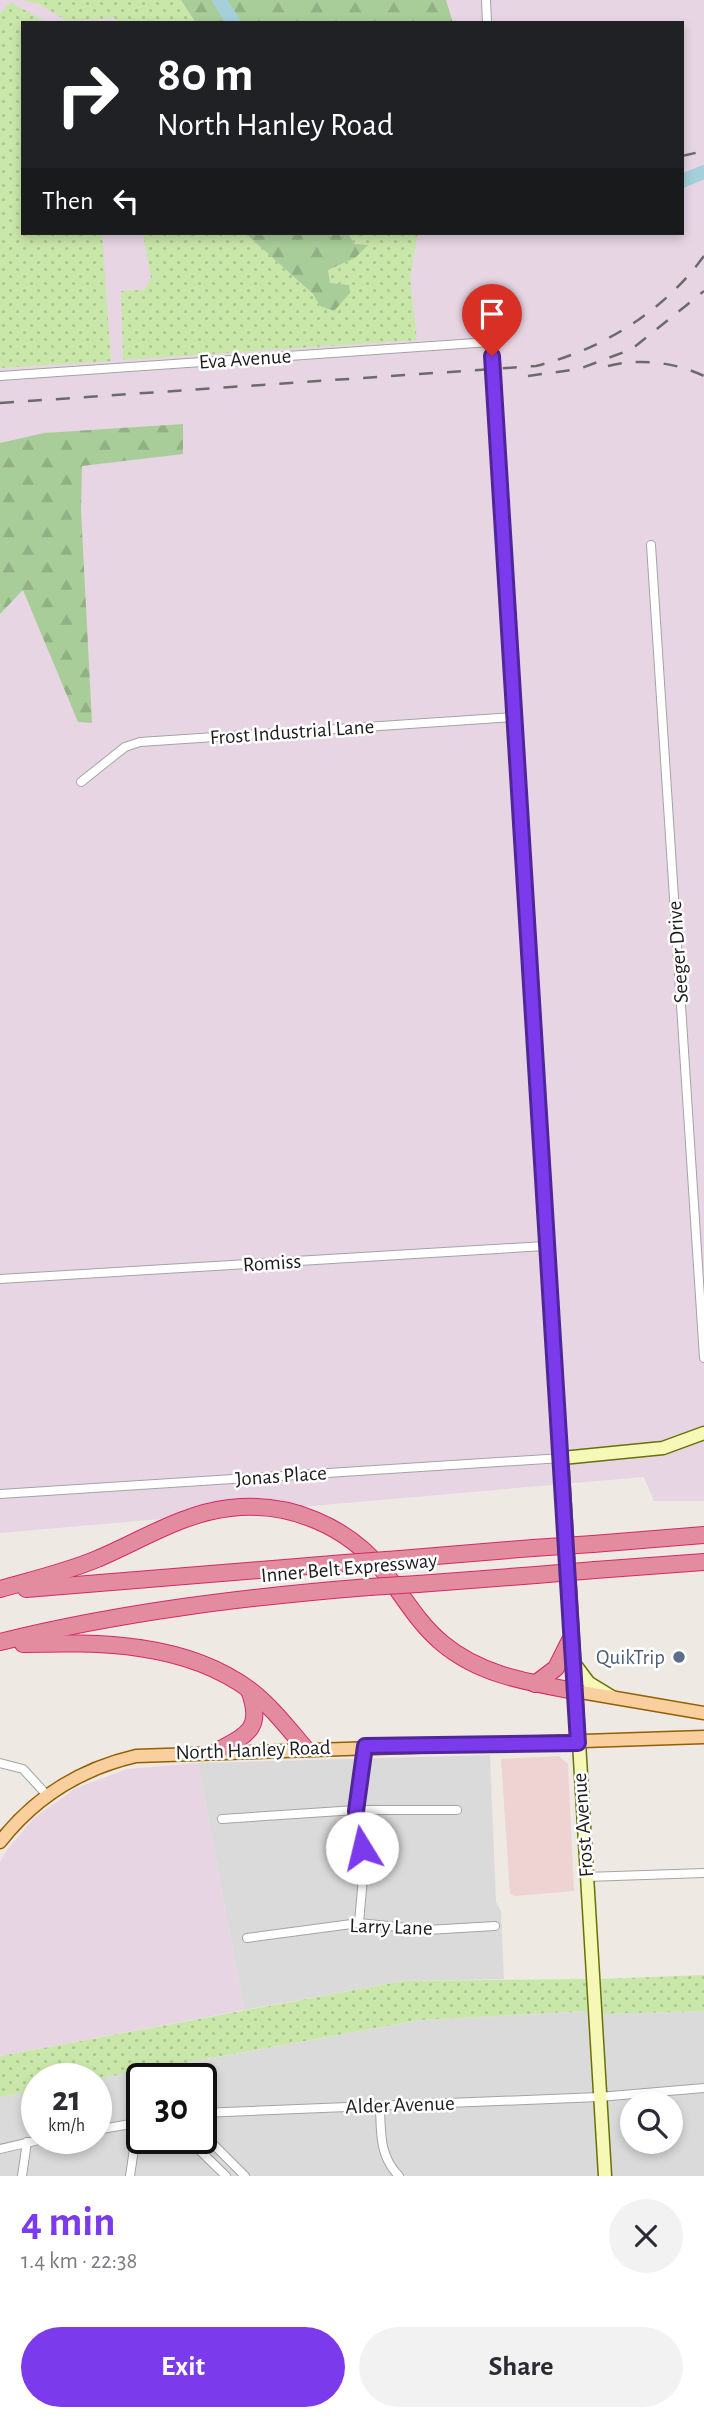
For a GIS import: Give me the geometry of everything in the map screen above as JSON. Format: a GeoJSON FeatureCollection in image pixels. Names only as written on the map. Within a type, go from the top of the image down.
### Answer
{"type":"FeatureCollection","features":[{"type":"Feature","properties":{"kind":"highway"},"geometry":{"type":"LineString","coordinates":[[0,1590],[92,1561],[200,1514],[232,1507],[275,1508],[318,1521],[355,1543],[385,1573],[428,1630],[453,1651],[492,1672],[535,1684],[575,1691]]}},
{"type":"Feature","properties":{"kind":"highway","name":"Inner Belt Expressway"},"geometry":{"type":"LineString","coordinates":[[0,1590],[704,1535]]}},
{"type":"Feature","properties":{"kind":"highway","name":"Inner Belt Expressway"},"geometry":{"type":"LineString","coordinates":[[0,1643],[101,1620],[205,1603],[369,1587],[704,1562]]}},
{"type":"Feature","properties":{"kind":"highway"},"geometry":{"type":"LineString","coordinates":[[535,1684],[556,1668],[571,1638]]}},
{"type":"Feature","properties":{"kind":"highway"},"geometry":{"type":"LineString","coordinates":[[0,1643],[130,1646],[210,1667],[249,1690],[305,1748]]}},
{"type":"Feature","properties":{"kind":"highway"},"geometry":{"type":"LineString","coordinates":[[217,1751],[245,1735],[253,1724],[256,1712],[249,1690]]}},
{"type":"Feature","properties":{"kind":"main road"},"geometry":{"type":"LineString","coordinates":[[575,1691],[704,1713]]}},
{"type":"Feature","properties":{"kind":"main road","name":"North Hanley Road"},"geometry":{"type":"LineString","coordinates":[[0,1842],[19,1817],[46,1794],[89,1771],[136,1756],[305,1748],[578,1743],[704,1737]]}},
{"type":"Feature","properties":{"kind":"street"},"geometry":{"type":"LineString","coordinates":[[486,0],[488,21]]}},
{"type":"Feature","properties":{"kind":"street","name":"Eva Avenue"},"geometry":{"type":"LineString","coordinates":[[0,376],[490,342]]}},
{"type":"Feature","properties":{"kind":"street","name":"Frost Avenue"},"geometry":{"type":"LineString","coordinates":[[490,342],[605,2176]]}},
{"type":"Feature","properties":{"kind":"street","name":"Seeger Drive"},"geometry":{"type":"LineString","coordinates":[[651,545],[704,1359]]}},
{"type":"Feature","properties":{"kind":"street","name":"Frost Industrial Lane"},"geometry":{"type":"LineString","coordinates":[[81,782],[125,747],[140,742],[515,717]]}},
{"type":"Feature","properties":{"kind":"street","name":"Romiss"},"geometry":{"type":"LineString","coordinates":[[0,1279],[545,1246]]}},
{"type":"Feature","properties":{"kind":"street"},"geometry":{"type":"LineString","coordinates":[[562,1458],[663,1448],[704,1433]]}},
{"type":"Feature","properties":{"kind":"street","name":"Jonas Place"},"geometry":{"type":"LineString","coordinates":[[0,1494],[562,1458]]}},
{"type":"Feature","properties":{"kind":"street"},"geometry":{"type":"LineString","coordinates":[[573,1659],[589,1683],[613,1698]]}},
{"type":"Feature","properties":{"kind":"street"},"geometry":{"type":"LineString","coordinates":[[359,1923],[364,1866],[356,1811],[365,1746]]}},
{"type":"Feature","properties":{"kind":"street"},"geometry":{"type":"LineString","coordinates":[[0,1762],[23,1769],[46,1794]]}},
{"type":"Feature","properties":{"kind":"street"},"geometry":{"type":"LineString","coordinates":[[222,1819],[356,1811],[457,1810]]}},
{"type":"Feature","properties":{"kind":"street"},"geometry":{"type":"LineString","coordinates":[[586,1877],[704,1873]]}},
{"type":"Feature","properties":{"kind":"street","name":"Larry Lane"},"geometry":{"type":"LineString","coordinates":[[247,1938],[359,1923],[427,1930],[495,1926]]}},
{"type":"Feature","properties":{"kind":"street","name":"Alder Avenue"},"geometry":{"type":"LineString","coordinates":[[217,2112],[599,2097],[704,2088]]}},
{"type":"Feature","properties":{"kind":"street"},"geometry":{"type":"LineString","coordinates":[[380,2106],[381,2144],[385,2159],[399,2176]]}},
{"type":"Feature","properties":{"kind":"street"},"geometry":{"type":"LineString","coordinates":[[0,2149],[21,2144]]}},
{"type":"Feature","properties":{"kind":"street"},"geometry":{"type":"LineString","coordinates":[[217,2148],[245,2176]]}},
{"type":"Feature","properties":{"kind":"street"},"geometry":{"type":"LineString","coordinates":[[22,2176],[25,2154]]}},
{"type":"Feature","properties":{"kind":"street"},"geometry":{"type":"LineString","coordinates":[[130,2176],[134,2154]]}},
{"type":"Feature","properties":{"kind":"street"},"geometry":{"type":"LineString","coordinates":[[203,2154],[226,2176]]}},
{"type":"Feature","properties":{"kind":"shaded area"},"geometry":{"type":"Polygon","coordinates":[[[0,0],[704,0],[704,1501],[654,1501],[644,1477],[0,1533],[0,0]]]}},
{"type":"Feature","properties":{"kind":"shaded area"},"geometry":{"type":"Polygon","coordinates":[[[490,1755],[496,1902],[501,1911],[504,1979],[403,1981],[244,2010],[198,1763],[490,1755]]]}},
{"type":"Feature","properties":{"kind":"shaded area"},"geometry":{"type":"Polygon","coordinates":[[[559,1756],[568,1764],[574,1891],[515,1896],[510,1894],[501,1759],[559,1756]]]}},
{"type":"Feature","properties":{"kind":"shaded area"},"geometry":{"type":"Polygon","coordinates":[[[198,1763],[244,2010],[0,2056],[0,1862],[6,1851],[34,1818],[76,1788],[127,1769],[198,1763]]]}},
{"type":"Feature","properties":{"kind":"shaded area"},"geometry":{"type":"Polygon","coordinates":[[[588,2011],[598,2176],[0,2176],[0,2097],[21,2093],[21,2154],[112,2154],[112,2076],[126,2074],[126,2154],[217,2154],[217,2063],[184,2063],[421,2020],[588,2011]]]}},
{"type":"Feature","properties":{"kind":"shaded area"},"geometry":{"type":"Polygon","coordinates":[[[704,2011],[704,2176],[612,2176],[602,2014],[704,2011]]]}},
{"type":"Feature","properties":{"kind":"green space"},"geometry":{"type":"Polygon","coordinates":[[[22,0],[181,0],[195,21],[116,21],[115,18],[67,21],[39,4],[22,0]]]}},
{"type":"Feature","properties":{"kind":"green space"},"geometry":{"type":"Polygon","coordinates":[[[181,0],[213,0],[226,21],[195,21],[181,0]]]}},
{"type":"Feature","properties":{"kind":"green space"},"geometry":{"type":"Polygon","coordinates":[[[223,0],[446,0],[452,21],[237,21],[223,0]]]}},
{"type":"Feature","properties":{"kind":"green space"},"geometry":{"type":"Polygon","coordinates":[[[11,2],[44,21],[21,21],[21,235],[102,235],[111,361],[0,368],[0,13],[11,2]]]}},
{"type":"Feature","properties":{"kind":"green space"},"geometry":{"type":"Polygon","coordinates":[[[143,235],[247,235],[313,294],[320,306],[348,285],[330,283],[328,270],[355,258],[367,246],[354,244],[349,235],[418,235],[410,278],[417,340],[123,360],[121,291],[144,290],[151,278],[143,235]]]}},
{"type":"Feature","properties":{"kind":"green space"},"geometry":{"type":"Polygon","coordinates":[[[247,235],[349,235],[354,244],[368,245],[355,258],[328,270],[330,283],[349,285],[350,293],[334,311],[320,306],[313,294],[247,235]]]}},
{"type":"Feature","properties":{"kind":"green space"},"geometry":{"type":"Polygon","coordinates":[[[183,424],[183,454],[82,466],[81,510],[92,723],[78,722],[23,590],[0,614],[0,443],[44,433],[183,424]]]}},
{"type":"Feature","properties":{"kind":"green space"},"geometry":{"type":"Polygon","coordinates":[[[704,1975],[704,2011],[602,2014],[601,1979],[704,1975]]]}},
{"type":"Feature","properties":{"kind":"green space"},"geometry":{"type":"Polygon","coordinates":[[[586,1979],[588,2011],[420,2020],[184,2063],[126,2063],[126,2074],[112,2076],[112,2063],[21,2063],[21,2093],[0,2097],[0,2056],[403,1981],[586,1979]]]}},
{"type":"Feature","properties":{"kind":"waterway"},"geometry":{"type":"LineString","coordinates":[[219,0],[233,21]]}},
{"type":"Feature","properties":{"kind":"waterway"},"geometry":{"type":"LineString","coordinates":[[684,180],[704,172]]}},
{"type":"Feature","properties":{"kind":"railway"},"geometry":{"type":"LineString","coordinates":[[684,156],[704,151]]}},
{"type":"Feature","properties":{"kind":"railway"},"geometry":{"type":"LineString","coordinates":[[0,403],[536,366],[585,350],[630,326],[670,294],[704,256]]}},
{"type":"Feature","properties":{"kind":"railway"},"geometry":{"type":"LineString","coordinates":[[528,376],[579,369],[632,349],[704,291]]}},
{"type":"Feature","properties":{"kind":"railway"},"geometry":{"type":"LineString","coordinates":[[608,366],[632,362],[657,363],[681,367],[704,376]]}},
{"type":"Feature","properties":{"kind":"place","name":"QuikTrip"},"geometry":{"type":"Point","coordinates":[679,1657]}},
{"type":"Feature","properties":{"kind":"route"},"geometry":{"type":"LineString","coordinates":[[362,1848],[356,1811],[358,1778],[365,1746],[578,1743],[562,1458],[545,1246],[492,356]]}}]}
